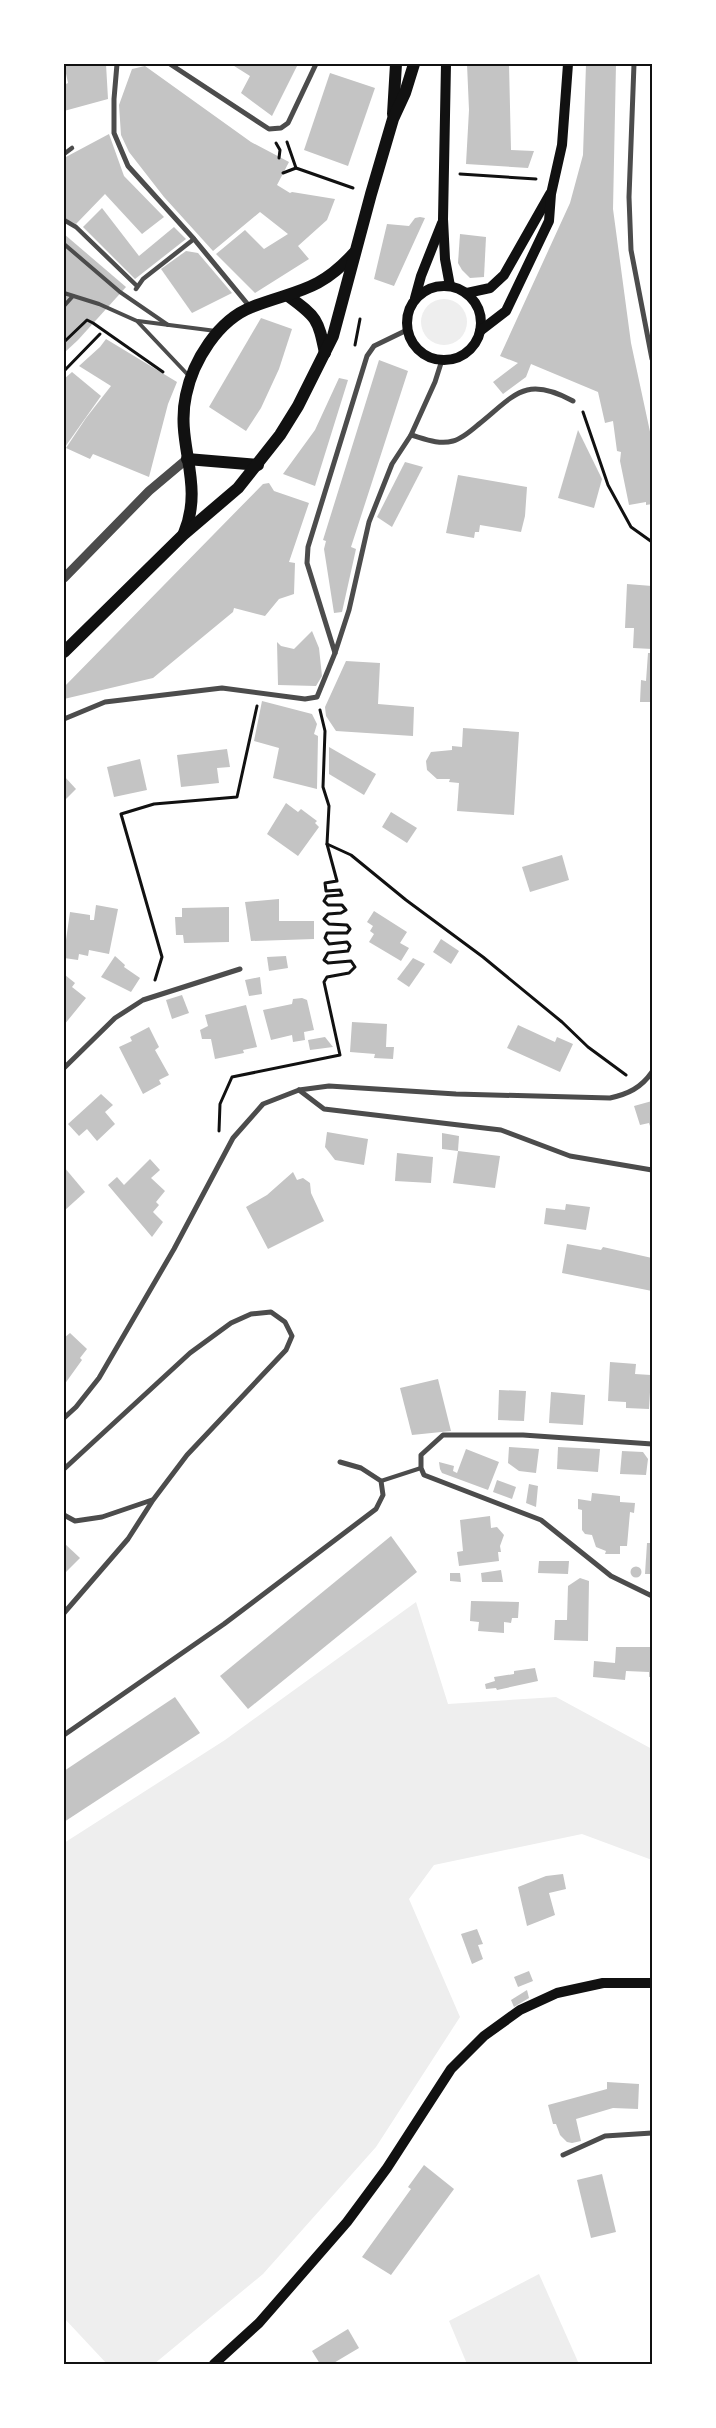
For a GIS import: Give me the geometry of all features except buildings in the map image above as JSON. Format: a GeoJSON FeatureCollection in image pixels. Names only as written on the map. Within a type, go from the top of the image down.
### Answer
{"type":"FeatureCollection","features":[{"type":"Feature","properties":{"kind":"main road"},"geometry":{"type":"LineString","coordinates":[[393,119],[396,64]]}},
{"type":"Feature","properties":{"kind":"main road"},"geometry":{"type":"LineString","coordinates":[[64,652],[183,536],[238,488],[280,435],[334,336],[345,298],[354,253],[393,119],[406,92],[414,64]]}},
{"type":"Feature","properties":{"kind":"main road"},"geometry":{"type":"LineString","coordinates":[[438,64],[446,75]]}},
{"type":"Feature","properties":{"kind":"main road"},"geometry":{"type":"LineString","coordinates":[[446,64],[443,220],[445,259],[450,286]]}},
{"type":"Feature","properties":{"kind":"main road"},"geometry":{"type":"LineString","coordinates":[[443,220],[408,314],[407,330],[411,341],[419,350],[429,357],[442,360],[462,356],[470,349],[480,331],[506,311],[549,221],[551,194],[562,145],[568,64]]}},
{"type":"Feature","properties":{"kind":"main road"},"geometry":{"type":"LineString","coordinates":[[467,294],[490,288],[504,275],[551,194]]}},
{"type":"Feature","properties":{"kind":"main road"},"geometry":{"type":"LineString","coordinates":[[183,536],[192,509],[193,492],[182,415],[190,378],[208,345],[218,332],[250,307],[288,296],[329,277],[337,272],[354,253]]}},
{"type":"Feature","properties":{"kind":"main road"},"geometry":{"type":"LineString","coordinates":[[415,299],[431,288],[450,286],[467,294],[477,306],[480,314],[480,331]]}},
{"type":"Feature","properties":{"kind":"main road"},"geometry":{"type":"LineString","coordinates":[[288,296],[306,309],[316,320],[325,353]]}},
{"type":"Feature","properties":{"kind":"main road"},"geometry":{"type":"LineString","coordinates":[[188,459],[258,465]]}},
{"type":"Feature","properties":{"kind":"main road"},"geometry":{"type":"LineString","coordinates":[[214,2364],[259,2322],[347,2222],[387,2168],[451,2069],[484,2036],[520,2010],[557,1993],[603,1983],[652,1983]]}},
{"type":"Feature","properties":{"kind":"street"},"geometry":{"type":"LineString","coordinates":[[117,64],[114,133],[128,166],[194,239],[250,307]]}},
{"type":"Feature","properties":{"kind":"street"},"geometry":{"type":"LineString","coordinates":[[170,64],[260,125],[269,129],[280,128],[291,118],[316,64]]}},
{"type":"Feature","properties":{"kind":"street"},"geometry":{"type":"LineString","coordinates":[[634,64],[629,197],[631,250],[652,359]]}},
{"type":"Feature","properties":{"kind":"street"},"geometry":{"type":"LineString","coordinates":[[64,154],[72,148]]}},
{"type":"Feature","properties":{"kind":"street"},"geometry":{"type":"LineString","coordinates":[[64,220],[76,227],[137,287],[194,239]]}},
{"type":"Feature","properties":{"kind":"street"},"geometry":{"type":"LineString","coordinates":[[336,653],[308,563],[308,547],[367,356],[374,346],[407,330]]}},
{"type":"Feature","properties":{"kind":"street"},"geometry":{"type":"LineString","coordinates":[[64,719],[105,702],[222,688],[305,699],[317,697],[336,653],[349,610],[369,522],[392,464],[411,435],[435,382],[442,360]]}},
{"type":"Feature","properties":{"kind":"street"},"geometry":{"type":"LineString","coordinates":[[411,435],[437,443],[454,441],[473,430],[519,392],[536,387],[556,392],[573,401]]}},
{"type":"Feature","properties":{"kind":"street"},"geometry":{"type":"LineString","coordinates":[[64,578],[149,491],[188,459]]}},
{"type":"Feature","properties":{"kind":"street"},"geometry":{"type":"LineString","coordinates":[[64,1068],[115,1018],[143,1000],[240,970]]}},
{"type":"Feature","properties":{"kind":"street"},"geometry":{"type":"LineString","coordinates":[[64,1418],[76,1408],[109,1362],[169,1257],[233,1138],[263,1104],[299,1090],[329,1086],[456,1094],[610,1098],[627,1094],[640,1086],[652,1072]]}},
{"type":"Feature","properties":{"kind":"street"},"geometry":{"type":"LineString","coordinates":[[299,1090],[324,1109],[501,1130],[570,1156],[652,1170]]}},
{"type":"Feature","properties":{"kind":"street"},"geometry":{"type":"LineString","coordinates":[[64,1469],[190,1353],[231,1323],[251,1314],[271,1312],[285,1322],[292,1336],[286,1350],[187,1455],[152,1500],[128,1539],[64,1613]]}},
{"type":"Feature","properties":{"kind":"street"},"geometry":{"type":"LineString","coordinates":[[652,1444],[523,1435],[443,1436],[421,1455],[420,1468],[424,1475],[541,1520],[611,1576],[652,1596]]}},
{"type":"Feature","properties":{"kind":"street"},"geometry":{"type":"LineString","coordinates":[[64,1735],[224,1624],[376,1509],[383,1495],[381,1481],[361,1468],[340,1462]]}},
{"type":"Feature","properties":{"kind":"street"},"geometry":{"type":"LineString","coordinates":[[64,1515],[75,1521],[102,1516],[152,1500]]}},
{"type":"Feature","properties":{"kind":"street"},"geometry":{"type":"LineString","coordinates":[[563,2155],[605,2136],[652,2133]]}},
{"type":"Feature","properties":{"kind":"lane"},"geometry":{"type":"LineString","coordinates":[[64,244],[120,292],[168,325]]}},
{"type":"Feature","properties":{"kind":"lane"},"geometry":{"type":"LineString","coordinates":[[64,293],[99,304],[137,321],[218,332]]}},
{"type":"Feature","properties":{"kind":"lane"},"geometry":{"type":"LineString","coordinates":[[64,306],[74,296]]}},
{"type":"Feature","properties":{"kind":"lane"},"geometry":{"type":"LineString","coordinates":[[137,321],[190,378]]}},
{"type":"Feature","properties":{"kind":"lane"},"geometry":{"type":"LineString","coordinates":[[381,1481],[420,1468]]}},
{"type":"Feature","properties":{"kind":"path"},"geometry":{"type":"LineString","coordinates":[[280,128],[291,150],[296,168]]}},
{"type":"Feature","properties":{"kind":"path"},"geometry":{"type":"LineString","coordinates":[[283,173],[296,168],[335,181]]}},
{"type":"Feature","properties":{"kind":"path"},"geometry":{"type":"LineString","coordinates":[[444,173],[554,181]]}},
{"type":"Feature","properties":{"kind":"path"},"geometry":{"type":"LineString","coordinates":[[64,342],[87,320],[94,322],[156,368]]}},
{"type":"Feature","properties":{"kind":"path"},"geometry":{"type":"LineString","coordinates":[[64,371],[100,334]]}},
{"type":"Feature","properties":{"kind":"path"},"geometry":{"type":"LineString","coordinates":[[573,401],[584,412],[608,485],[631,527],[652,542]]}},
{"type":"Feature","properties":{"kind":"path"},"geometry":{"type":"LineString","coordinates":[[143,1000],[156,980],[162,957],[121,814],[154,804],[237,797],[260,693]]}},
{"type":"Feature","properties":{"kind":"path"},"geometry":{"type":"LineString","coordinates":[[225,1153],[219,1140],[220,1104],[232,1077],[340,1055],[324,982],[327,977],[350,973],[355,967],[350,961],[328,963],[324,960],[328,953],[348,951],[350,946],[347,942],[328,944],[325,938],[327,934],[347,933],[350,929],[347,925],[329,924],[324,919],[328,914],[341,913],[346,910],[342,904],[328,906],[324,901],[327,896],[342,895],[340,890],[326,891],[325,882],[337,881],[327,844],[329,806],[324,787],[325,731],[317,697]]}},
{"type":"Feature","properties":{"kind":"path"},"geometry":{"type":"LineString","coordinates":[[327,844],[351,855],[406,900],[483,957],[562,1022],[588,1047],[640,1086]]}},
{"type":"Feature","properties":{"kind":"shaded area"},"geometry":{"type":"Polygon","coordinates":[[[439,299],[449,299],[461,305],[466,313],[466,331],[461,339],[453,344],[439,345],[431,342],[424,335],[421,327],[421,317],[424,309],[431,302],[439,299]]]}},
{"type":"Feature","properties":{"kind":"shaded area"},"geometry":{"type":"Polygon","coordinates":[[[416,1602],[448,1704],[556,1697],[652,1749],[652,1860],[582,1834],[434,1865],[409,1899],[460,2017],[376,2147],[263,2274],[154,2364],[107,2364],[64,2318],[64,1843],[225,1740],[416,1602]]]}},
{"type":"Feature","properties":{"kind":"shaded area"},"geometry":{"type":"Polygon","coordinates":[[[539,2274],[579,2364],[467,2364],[449,2321],[539,2274]]]}}]}
